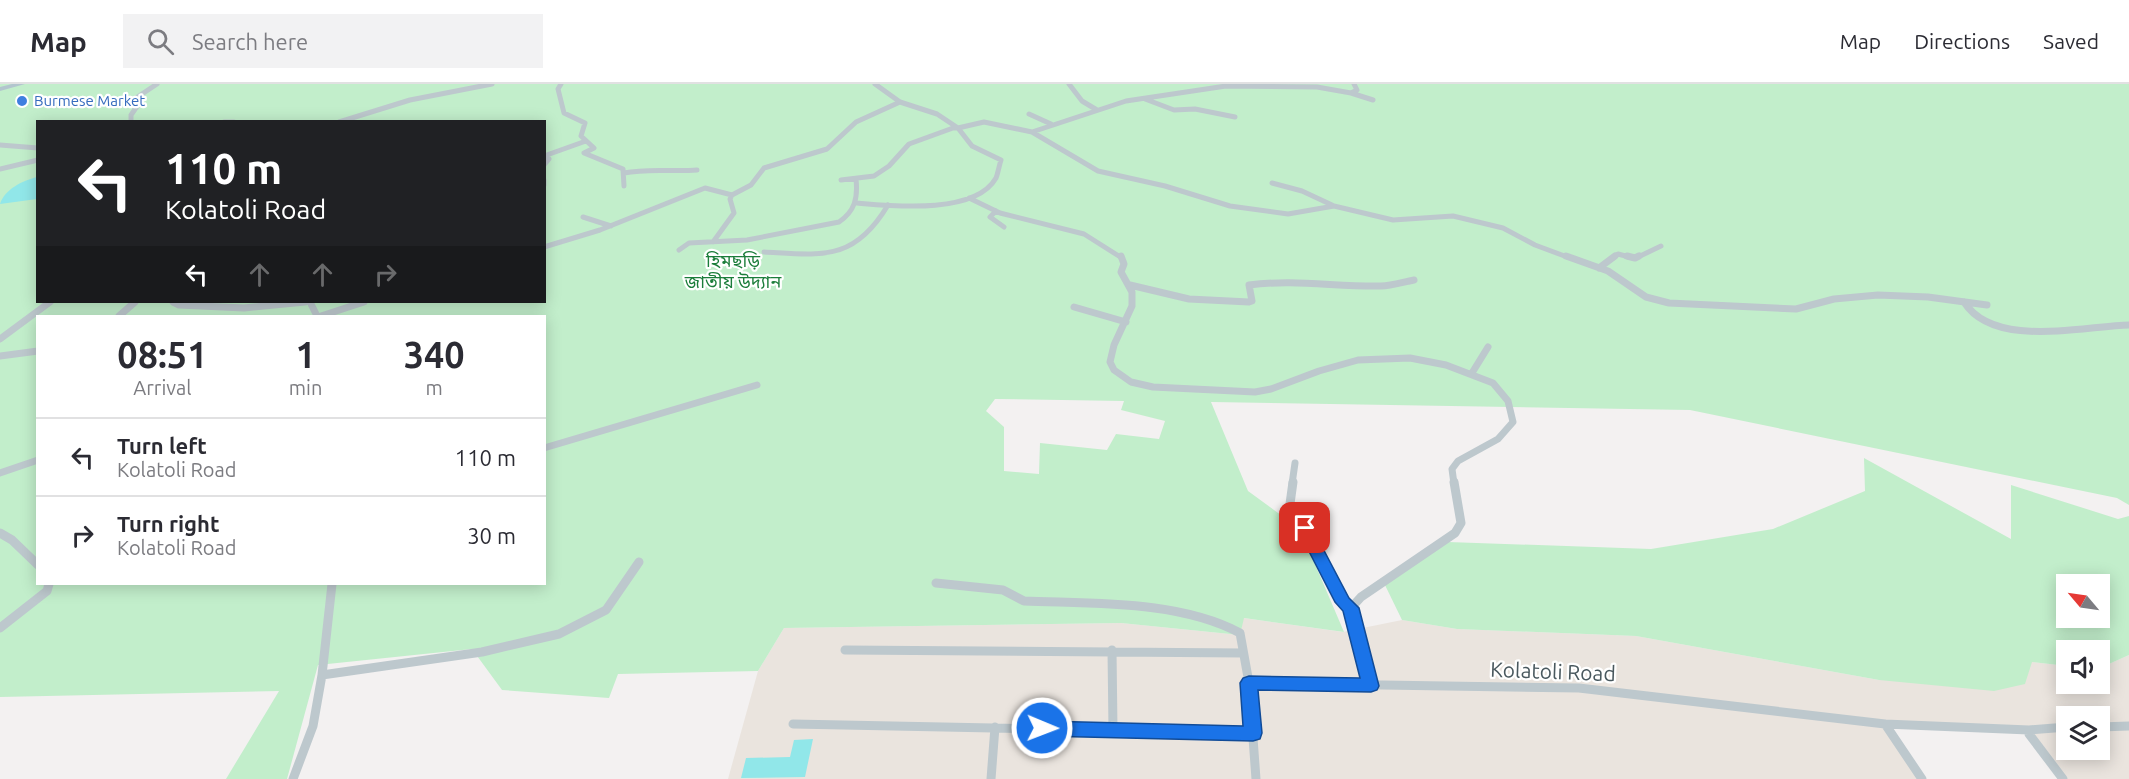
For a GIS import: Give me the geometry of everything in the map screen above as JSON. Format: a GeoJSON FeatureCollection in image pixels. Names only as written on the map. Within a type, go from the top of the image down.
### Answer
{"type":"FeatureCollection","features":[{"type":"Feature","properties":{"kind":"main road"},"geometry":{"type":"LineString","coordinates":[[0,89],[21,84]]}},
{"type":"Feature","properties":{"kind":"street"},"geometry":{"type":"LineString","coordinates":[[131,120],[131,115],[138,105],[136,98],[157,84]]}},
{"type":"Feature","properties":{"kind":"street"},"geometry":{"type":"LineString","coordinates":[[348,120],[410,100],[492,84]]}},
{"type":"Feature","properties":{"kind":"street"},"geometry":{"type":"LineString","coordinates":[[561,84],[558,89],[564,113],[585,123],[581,136],[594,148],[584,153],[623,169],[624,186]]}},
{"type":"Feature","properties":{"kind":"street"},"geometry":{"type":"LineString","coordinates":[[857,203],[940,206],[969,198],[992,184],[1001,162],[998,157],[972,146],[958,128],[937,114],[900,102],[875,84]]}},
{"type":"Feature","properties":{"kind":"street"},"geometry":{"type":"LineString","coordinates":[[1069,84],[1082,101],[1097,110]]}},
{"type":"Feature","properties":{"kind":"street"},"geometry":{"type":"LineString","coordinates":[[1032,132],[1126,101],[1216,87],[1256,84],[1317,87],[1351,93],[1373,100]]}},
{"type":"Feature","properties":{"kind":"street"},"geometry":{"type":"LineString","coordinates":[[1351,93],[1357,90],[1354,84]]}},
{"type":"Feature","properties":{"kind":"street"},"geometry":{"type":"LineString","coordinates":[[1143,98],[1174,110],[1195,110],[1235,117]]}},
{"type":"Feature","properties":{"kind":"street"},"geometry":{"type":"LineString","coordinates":[[546,246],[611,226],[705,188],[732,195],[748,189],[764,168],[827,148],[836,143],[843,132],[851,126],[900,102]]}},
{"type":"Feature","properties":{"kind":"street"},"geometry":{"type":"LineString","coordinates":[[1029,114],[1051,124]]}},
{"type":"Feature","properties":{"kind":"street"},"geometry":{"type":"LineString","coordinates":[[841,180],[871,177],[881,172],[914,141],[936,133],[984,122],[1032,132],[1098,171],[1165,186],[1230,207],[1288,214],[1334,206]]}},
{"type":"Feature","properties":{"kind":"street"},"geometry":{"type":"LineString","coordinates":[[546,155],[586,141]]}},
{"type":"Feature","properties":{"kind":"street"},"geometry":{"type":"LineString","coordinates":[[0,145],[36,148]]}},
{"type":"Feature","properties":{"kind":"street"},"geometry":{"type":"LineString","coordinates":[[0,169],[36,160]]}},
{"type":"Feature","properties":{"kind":"street"},"geometry":{"type":"LineString","coordinates":[[624,173],[649,169],[675,172],[698,170]]}},
{"type":"Feature","properties":{"kind":"street"},"geometry":{"type":"LineString","coordinates":[[679,250],[689,243],[747,240],[830,225],[846,218],[857,203],[856,179]]}},
{"type":"Feature","properties":{"kind":"street"},"geometry":{"type":"LineString","coordinates":[[1272,183],[1302,191],[1334,206],[1400,221],[1453,216],[1494,225],[1545,249],[1599,268],[1628,283],[1646,297],[1669,303],[1746,304],[1797,309],[1834,299],[1878,295],[1928,297],[1987,305]]}},
{"type":"Feature","properties":{"kind":"street"},"geometry":{"type":"LineString","coordinates":[[713,242],[734,213],[730,199],[732,195]]}},
{"type":"Feature","properties":{"kind":"street"},"geometry":{"type":"LineString","coordinates":[[969,198],[996,211],[1092,238],[1122,257],[1124,264],[1121,272],[1134,295],[1126,322],[1110,351],[1110,363],[1119,376],[1153,387],[1240,392],[1264,391],[1334,366],[1362,359],[1397,355],[1437,361],[1472,373],[1497,384],[1507,394],[1511,402],[1513,422],[1498,439],[1458,461],[1452,469],[1461,523],[1455,533],[1361,597],[1351,608]]}},
{"type":"Feature","properties":{"kind":"street"},"geometry":{"type":"LineString","coordinates":[[764,252],[823,255],[842,250],[876,225],[888,205]]}},
{"type":"Feature","properties":{"kind":"street"},"geometry":{"type":"LineString","coordinates":[[996,211],[990,217],[1004,227]]}},
{"type":"Feature","properties":{"kind":"street"},"geometry":{"type":"LineString","coordinates":[[583,217],[611,226]]}},
{"type":"Feature","properties":{"kind":"street"},"geometry":{"type":"LineString","coordinates":[[1599,268],[1618,254],[1635,258],[1661,246]]}},
{"type":"Feature","properties":{"kind":"street"},"geometry":{"type":"LineString","coordinates":[[1130,285],[1189,299],[1249,302],[1252,301],[1249,285],[1267,282],[1324,282],[1382,286],[1414,280]]}},
{"type":"Feature","properties":{"kind":"street"},"geometry":{"type":"LineString","coordinates":[[1964,302],[1971,314],[1986,321],[2011,329],[2035,333],[2078,331],[2100,325],[2129,325]]}},
{"type":"Feature","properties":{"kind":"street"},"geometry":{"type":"LineString","coordinates":[[0,339],[49,303]]}},
{"type":"Feature","properties":{"kind":"street"},"geometry":{"type":"LineString","coordinates":[[119,315],[134,303]]}},
{"type":"Feature","properties":{"kind":"street"},"geometry":{"type":"LineString","coordinates":[[175,303],[244,308],[295,303]]}},
{"type":"Feature","properties":{"kind":"street"},"geometry":{"type":"LineString","coordinates":[[324,315],[360,303]]}},
{"type":"Feature","properties":{"kind":"street"},"geometry":{"type":"LineString","coordinates":[[1074,307],[1126,322]]}},
{"type":"Feature","properties":{"kind":"street"},"geometry":{"type":"LineString","coordinates":[[1472,373],[1488,346]]}},
{"type":"Feature","properties":{"kind":"street"},"geometry":{"type":"LineString","coordinates":[[0,356],[36,351]]}},
{"type":"Feature","properties":{"kind":"street"},"geometry":{"type":"LineString","coordinates":[[546,447],[757,385]]}},
{"type":"Feature","properties":{"kind":"street"},"geometry":{"type":"LineString","coordinates":[[0,473],[36,461]]}},
{"type":"Feature","properties":{"kind":"street"},"geometry":{"type":"LineString","coordinates":[[1295,463],[1289,511],[1291,525],[1307,530],[1343,602],[1351,608],[1371,686]]}},
{"type":"Feature","properties":{"kind":"street"},"geometry":{"type":"LineString","coordinates":[[0,533],[12,540],[36,563]]}},
{"type":"Feature","properties":{"kind":"street"},"geometry":{"type":"LineString","coordinates":[[322,675],[482,652],[559,634],[606,610],[639,562]]}},
{"type":"Feature","properties":{"kind":"street"},"geometry":{"type":"LineString","coordinates":[[936,583],[1003,590],[1024,600],[1179,612],[1231,626],[1240,633],[1249,683],[1256,779]]}},
{"type":"Feature","properties":{"kind":"street"},"geometry":{"type":"LineString","coordinates":[[0,628],[47,591],[49,585]]}},
{"type":"Feature","properties":{"kind":"street"},"geometry":{"type":"LineString","coordinates":[[293,779],[313,726],[322,675],[332,585]]}},
{"type":"Feature","properties":{"kind":"street"},"geometry":{"type":"LineString","coordinates":[[844,650],[1112,650],[1243,653]]}},
{"type":"Feature","properties":{"kind":"street"},"geometry":{"type":"LineString","coordinates":[[1112,650],[1113,730]]}},
{"type":"Feature","properties":{"kind":"street","name":"Kolatoli Road"},"geometry":{"type":"LineString","coordinates":[[1249,683],[1579,688],[1885,724],[2029,730]]}},
{"type":"Feature","properties":{"kind":"street"},"geometry":{"type":"LineString","coordinates":[[793,724],[1253,733]]}},
{"type":"Feature","properties":{"kind":"street"},"geometry":{"type":"LineString","coordinates":[[1885,724],[1922,779]]}},
{"type":"Feature","properties":{"kind":"street"},"geometry":{"type":"LineString","coordinates":[[2110,727],[2129,726]]}},
{"type":"Feature","properties":{"kind":"street"},"geometry":{"type":"LineString","coordinates":[[991,779],[995,727]]}},
{"type":"Feature","properties":{"kind":"street"},"geometry":{"type":"LineString","coordinates":[[2056,728],[2029,730],[2029,734],[2063,779]]}},
{"type":"Feature","properties":{"kind":"shaded area"},"geometry":{"type":"Polygon","coordinates":[[[1243,618],[1343,632],[1402,620],[1457,629],[1636,636],[1879,680],[2032,662],[2056,665],[2056,694],[2110,694],[2110,664],[2129,655],[2129,779],[2060,779],[2022,728],[1887,722],[1923,779],[728,779],[758,671],[784,628],[1121,623],[1240,635],[1243,618]]]}},
{"type":"Feature","properties":{"kind":"green space","name":"হিমছড়ি জাতীয় উদ্যান"},"geometry":{"type":"Polygon","coordinates":[[[0,84],[2129,84],[2129,505],[2117,498],[1690,410],[1211,402],[1248,491],[1300,529],[1344,632],[1244,618],[1240,635],[1121,623],[784,628],[758,671],[618,674],[609,698],[502,690],[472,649],[318,665],[287,779],[226,779],[279,691],[0,697],[0,84]],[[995,399],[986,411],[1004,427],[1004,471],[1039,474],[1040,443],[1107,450],[1116,434],[1159,439],[1165,421],[1121,410],[1124,401],[995,399]]]}},
{"type":"Feature","properties":{"kind":"green space"},"geometry":{"type":"Polygon","coordinates":[[[1864,458],[2011,539],[2011,485],[2118,519],[2129,516],[2129,655],[2110,664],[2110,640],[2056,640],[2056,665],[2032,662],[2025,684],[1994,691],[1879,680],[1636,636],[1457,629],[1402,620],[1384,583],[1448,542],[1651,549],[1773,529],[1865,491],[1864,458]]]}},
{"type":"Feature","properties":{"kind":"water"},"geometry":{"type":"Polygon","coordinates":[[[36,177],[36,199],[0,204],[15,186],[36,177]]]}},
{"type":"Feature","properties":{"kind":"water"},"geometry":{"type":"Polygon","coordinates":[[[813,739],[805,777],[741,778],[746,758],[790,757],[794,740],[813,739]]]}},
{"type":"Feature","properties":{"kind":"place","name":"Burmese Market"},"geometry":{"type":"Point","coordinates":[22,101]}},
{"type":"Feature","properties":{"kind":"route"},"geometry":{"type":"LineString","coordinates":[[1042,728],[1253,733],[1249,683],[1371,686],[1351,608],[1343,602],[1305,528]]}}]}
